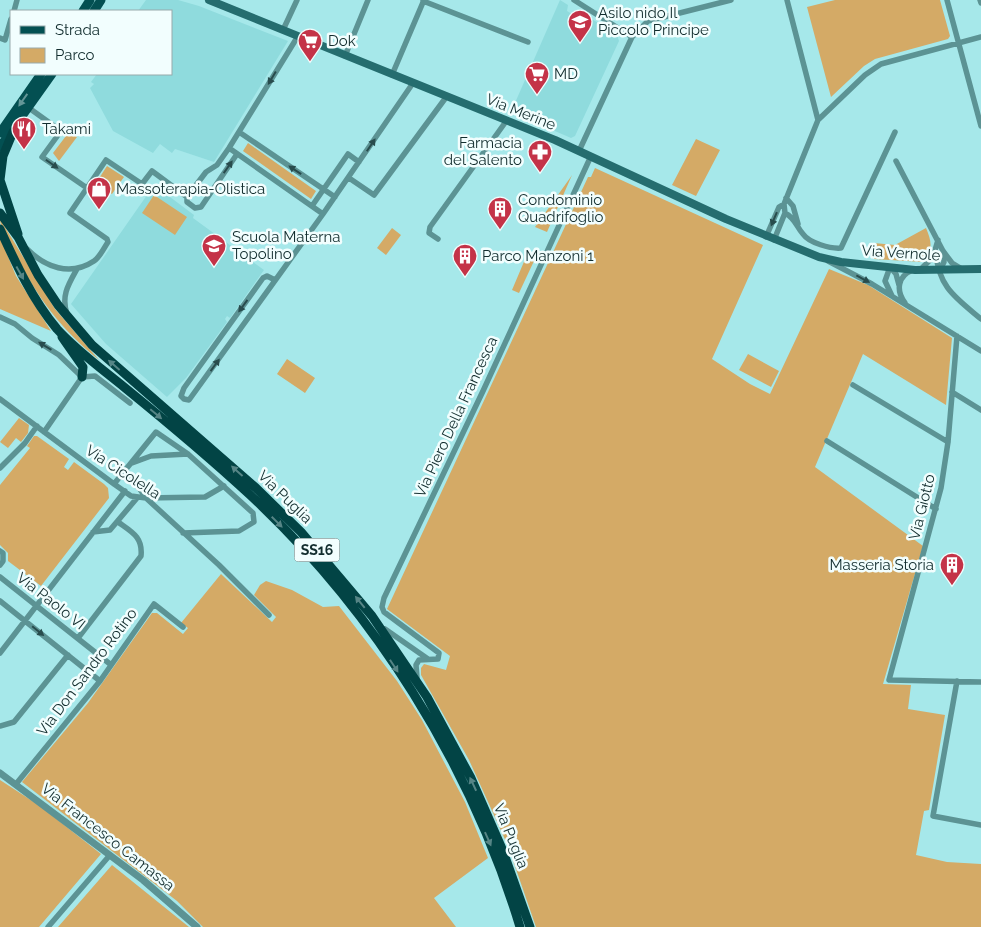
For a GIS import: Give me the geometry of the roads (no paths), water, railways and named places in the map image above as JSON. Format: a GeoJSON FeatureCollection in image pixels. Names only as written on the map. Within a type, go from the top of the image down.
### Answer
{"type":"FeatureCollection","features":[{"type":"Feature","properties":{"kind":"highway","name":"SS16"},"geometry":{"type":"LineString","coordinates":[[4,130],[0,180],[21,241]]}},
{"type":"Feature","properties":{"kind":"highway","name":"Via Puglia"},"geometry":{"type":"LineString","coordinates":[[0,213],[21,241],[38,275],[68,318],[92,345],[207,443],[301,532],[372,616],[427,697],[471,778],[503,851],[530,927]]}},
{"type":"Feature","properties":{"kind":"highway","name":"Via Puglia"},"geometry":{"type":"LineString","coordinates":[[0,229],[30,290],[59,330],[250,495],[287,532],[356,612],[427,717],[463,783],[495,856],[520,927]]}},
{"type":"Feature","properties":{"kind":"highway"},"geometry":{"type":"LineString","coordinates":[[59,330],[69,350],[83,367],[82,377]]}},
{"type":"Feature","properties":{"kind":"main road","name":"Via Merine"},"geometry":{"type":"LineString","coordinates":[[209,0],[218,2],[345,56],[507,120],[591,156],[770,238],[819,257]]}},
{"type":"Feature","properties":{"kind":"main road"},"geometry":{"type":"LineString","coordinates":[[0,147],[4,130],[40,75]]}},
{"type":"Feature","properties":{"kind":"main road"},"geometry":{"type":"LineString","coordinates":[[4,130],[29,108],[51,75]]}},
{"type":"Feature","properties":{"kind":"main road","name":"Via Vernole"},"geometry":{"type":"LineString","coordinates":[[819,257],[841,262],[918,270],[981,269]]}},
{"type":"Feature","properties":{"kind":"street"},"geometry":{"type":"LineString","coordinates":[[283,30],[297,0]]}},
{"type":"Feature","properties":{"kind":"street"},"geometry":{"type":"LineString","coordinates":[[345,56],[368,0]]}},
{"type":"Feature","properties":{"kind":"street"},"geometry":{"type":"LineString","coordinates":[[574,0],[632,37]]}},
{"type":"Feature","properties":{"kind":"street"},"geometry":{"type":"LineString","coordinates":[[579,151],[632,37],[648,21],[730,0]]}},
{"type":"Feature","properties":{"kind":"street"},"geometry":{"type":"LineString","coordinates":[[787,0],[818,120]]}},
{"type":"Feature","properties":{"kind":"street"},"geometry":{"type":"LineString","coordinates":[[947,0],[981,126]]}},
{"type":"Feature","properties":{"kind":"street"},"geometry":{"type":"LineString","coordinates":[[392,74],[423,1],[528,42]]}},
{"type":"Feature","properties":{"kind":"street"},"geometry":{"type":"LineString","coordinates":[[0,38],[5,40],[10,22]]}},
{"type":"Feature","properties":{"kind":"street"},"geometry":{"type":"LineString","coordinates":[[237,154],[201,207],[195,208],[187,202],[187,196],[206,172],[217,165],[229,148],[298,36]]}},
{"type":"Feature","properties":{"kind":"street"},"geometry":{"type":"LineString","coordinates":[[770,238],[784,213],[785,201],[818,120],[865,74],[881,64],[981,38]]}},
{"type":"Feature","properties":{"kind":"street"},"geometry":{"type":"LineString","coordinates":[[275,280],[267,276],[263,278],[184,388],[181,396],[184,400],[189,400],[324,214],[413,83]]}},
{"type":"Feature","properties":{"kind":"street"},"geometry":{"type":"LineString","coordinates":[[349,178],[374,196],[446,96]]}},
{"type":"Feature","properties":{"kind":"street"},"geometry":{"type":"LineString","coordinates":[[29,108],[61,131],[42,157],[87,188]]}},
{"type":"Feature","properties":{"kind":"street"},"geometry":{"type":"LineString","coordinates":[[438,238],[429,233],[430,227],[507,120]]}},
{"type":"Feature","properties":{"kind":"street"},"geometry":{"type":"LineString","coordinates":[[239,132],[335,197]]}},
{"type":"Feature","properties":{"kind":"street"},"geometry":{"type":"LineString","coordinates":[[784,213],[793,218],[807,239],[833,248],[840,248],[895,132]]}},
{"type":"Feature","properties":{"kind":"street"},"geometry":{"type":"LineString","coordinates":[[229,148],[324,214]]}},
{"type":"Feature","properties":{"kind":"street"},"geometry":{"type":"LineString","coordinates":[[312,206],[348,154],[359,162]]}},
{"type":"Feature","properties":{"kind":"street","name":"Via Piero Della Francesca"},"geometry":{"type":"LineString","coordinates":[[427,697],[415,674],[419,660],[438,659],[439,653],[384,612],[382,607],[384,598],[483,391],[591,156]]}},
{"type":"Feature","properties":{"kind":"street"},"geometry":{"type":"LineString","coordinates":[[21,241],[38,259],[59,269],[77,269],[95,260],[108,242],[107,239],[70,213],[106,160],[142,184],[152,171],[187,196]]}},
{"type":"Feature","properties":{"kind":"street"},"geometry":{"type":"LineString","coordinates":[[896,161],[943,252],[952,263],[962,269]]}},
{"type":"Feature","properties":{"kind":"street"},"geometry":{"type":"LineString","coordinates":[[785,201],[793,206],[798,226]]}},
{"type":"Feature","properties":{"kind":"street"},"geometry":{"type":"LineString","coordinates":[[770,238],[779,207],[785,201]]}},
{"type":"Feature","properties":{"kind":"street"},"geometry":{"type":"LineString","coordinates":[[938,240],[936,252],[943,283],[949,292],[981,319]]}},
{"type":"Feature","properties":{"kind":"street"},"geometry":{"type":"LineString","coordinates":[[899,285],[905,274],[918,270],[930,261],[936,252]]}},
{"type":"Feature","properties":{"kind":"street"},"geometry":{"type":"LineString","coordinates":[[940,270],[944,262],[943,252]]}},
{"type":"Feature","properties":{"kind":"street"},"geometry":{"type":"LineString","coordinates":[[819,257],[872,284],[981,351]]}},
{"type":"Feature","properties":{"kind":"street"},"geometry":{"type":"LineString","coordinates":[[895,299],[885,281],[890,267],[896,274],[900,297],[908,306]]}},
{"type":"Feature","properties":{"kind":"street"},"geometry":{"type":"LineString","coordinates":[[68,318],[64,304],[66,288],[77,269]]}},
{"type":"Feature","properties":{"kind":"street"},"geometry":{"type":"LineString","coordinates":[[0,318],[15,324],[32,338],[60,355],[82,377],[95,376],[130,403]]}},
{"type":"Feature","properties":{"kind":"street"},"geometry":{"type":"LineString","coordinates":[[231,322],[240,329]]}},
{"type":"Feature","properties":{"kind":"street","name":"Via Giotto"},"geometry":{"type":"LineString","coordinates":[[957,336],[948,442],[936,509],[889,680],[957,681]]}},
{"type":"Feature","properties":{"kind":"street"},"geometry":{"type":"LineString","coordinates":[[44,432],[82,377]]}},
{"type":"Feature","properties":{"kind":"street"},"geometry":{"type":"LineString","coordinates":[[852,385],[948,442]]}},
{"type":"Feature","properties":{"kind":"street"},"geometry":{"type":"LineString","coordinates":[[952,392],[981,410]]}},
{"type":"Feature","properties":{"kind":"street","name":"Via Cicolella"},"geometry":{"type":"LineString","coordinates":[[0,399],[125,492],[134,497],[146,498],[219,565],[269,615]]}},
{"type":"Feature","properties":{"kind":"street"},"geometry":{"type":"LineString","coordinates":[[0,468],[25,443],[37,426]]}},
{"type":"Feature","properties":{"kind":"street"},"geometry":{"type":"LineString","coordinates":[[114,484],[156,432],[188,454],[253,513],[254,522],[239,531],[183,533]]}},
{"type":"Feature","properties":{"kind":"street"},"geometry":{"type":"LineString","coordinates":[[827,441],[936,509]]}},
{"type":"Feature","properties":{"kind":"street"},"geometry":{"type":"LineString","coordinates":[[130,464],[151,456],[188,454]]}},
{"type":"Feature","properties":{"kind":"street"},"geometry":{"type":"LineString","coordinates":[[123,473],[139,488],[146,498],[205,497],[224,486]]}},
{"type":"Feature","properties":{"kind":"street"},"geometry":{"type":"LineString","coordinates":[[93,532],[110,530],[118,522],[139,488]]}},
{"type":"Feature","properties":{"kind":"street"},"geometry":{"type":"LineString","coordinates":[[0,653],[125,492]]}},
{"type":"Feature","properties":{"kind":"street"},"geometry":{"type":"LineString","coordinates":[[78,638],[141,556],[142,547],[139,537],[118,522]]}},
{"type":"Feature","properties":{"kind":"street","name":"Via Paolo VI"},"geometry":{"type":"LineString","coordinates":[[0,551],[3,553],[3,561],[0,565]]}},
{"type":"Feature","properties":{"kind":"street","name":"Via Paolo VI"},"geometry":{"type":"LineString","coordinates":[[0,577],[110,664]]}},
{"type":"Feature","properties":{"kind":"street","name":"Via Paolo VI"},"geometry":{"type":"LineString","coordinates":[[0,601],[100,680]]}},
{"type":"Feature","properties":{"kind":"street","name":"Via Don Sandro Rotino"},"geometry":{"type":"LineString","coordinates":[[16,784],[100,680],[154,604],[183,627]]}},
{"type":"Feature","properties":{"kind":"street"},"geometry":{"type":"LineString","coordinates":[[372,616],[390,634],[428,659]]}},
{"type":"Feature","properties":{"kind":"street"},"geometry":{"type":"LineString","coordinates":[[0,726],[14,722],[68,655]]}},
{"type":"Feature","properties":{"kind":"street"},"geometry":{"type":"LineString","coordinates":[[981,682],[957,681],[933,816],[981,825]]}},
{"type":"Feature","properties":{"kind":"street","name":"Via Francesco Camassa"},"geometry":{"type":"LineString","coordinates":[[0,773],[158,892],[197,927]]}},
{"type":"Feature","properties":{"kind":"street"},"geometry":{"type":"LineString","coordinates":[[48,927],[110,855]]}},
{"type":"Feature","properties":{"kind":"place","name":"Asilo nido Il Piccolo Principe"},"geometry":{"type":"Point","coordinates":[580,43]}},
{"type":"Feature","properties":{"kind":"place","name":"Dok"},"geometry":{"type":"Point","coordinates":[310,62]}},
{"type":"Feature","properties":{"kind":"place","name":"MD"},"geometry":{"type":"Point","coordinates":[537,95]}},
{"type":"Feature","properties":{"kind":"place","name":"Takami"},"geometry":{"type":"Point","coordinates":[24,150]}},
{"type":"Feature","properties":{"kind":"place","name":"Farmacia del Salento"},"geometry":{"type":"Point","coordinates":[540,173]}},
{"type":"Feature","properties":{"kind":"place","name":"Massoterapia-Olistica"},"geometry":{"type":"Point","coordinates":[99,210]}},
{"type":"Feature","properties":{"kind":"place","name":"Condominio Quadrifoglio"},"geometry":{"type":"Point","coordinates":[500,230]}},
{"type":"Feature","properties":{"kind":"place","name":"Scuola Materna Topolino"},"geometry":{"type":"Point","coordinates":[214,267]}},
{"type":"Feature","properties":{"kind":"place","name":"Parco Manzoni 1"},"geometry":{"type":"Point","coordinates":[465,277]}},
{"type":"Feature","properties":{"kind":"place","name":"Masseria Storia"},"geometry":{"type":"Point","coordinates":[952,586]}}]}
